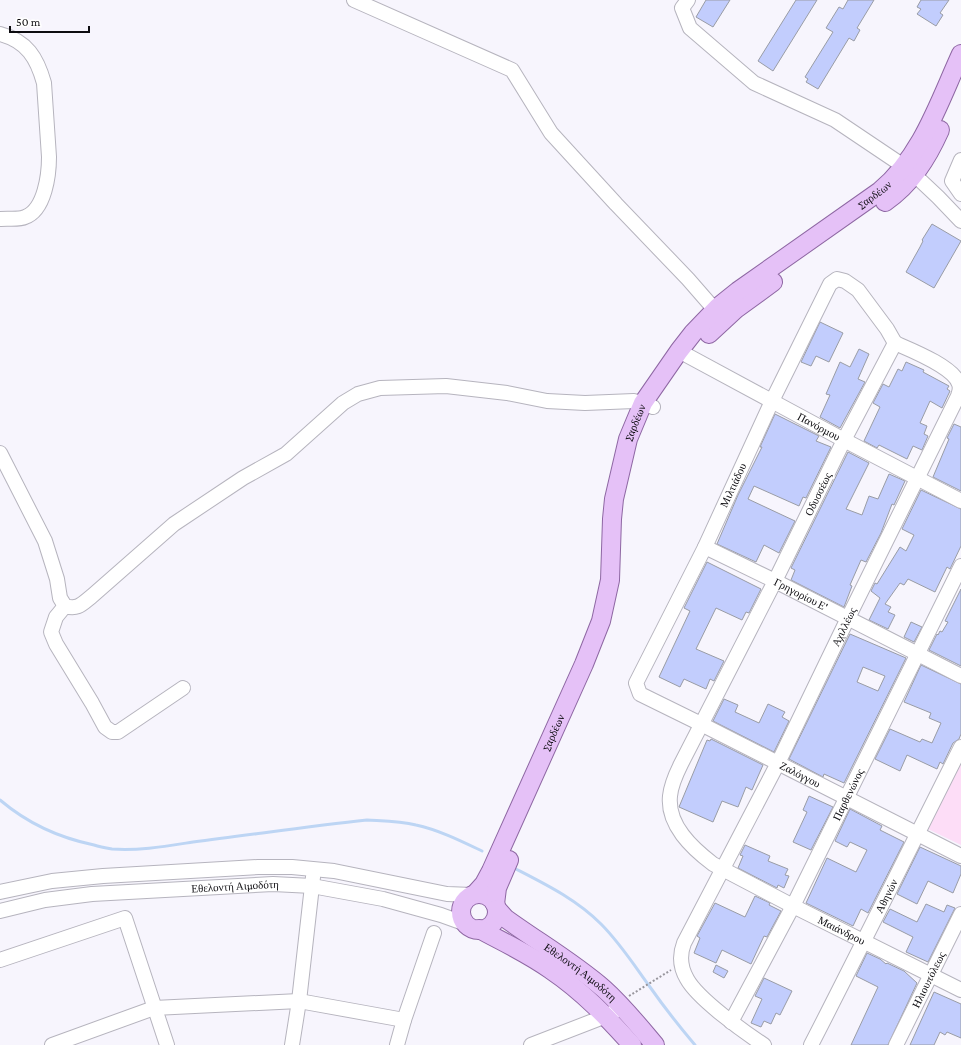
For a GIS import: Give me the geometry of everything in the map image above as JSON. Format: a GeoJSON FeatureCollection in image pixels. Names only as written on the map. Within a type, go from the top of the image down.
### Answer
{"type":"FeatureCollection","features":[{"type":"Feature","properties":{"kind":"main road","name":"Σαρδέων"},"geometry":{"type":"LineString","coordinates":[[474,895],[484,884],[491,871],[584,664],[601,621],[610,580],[614,499],[628,440],[648,405],[684,353],[693,333],[715,310],[892,181],[910,159],[923,138],[961,54]]}},
{"type":"Feature","properties":{"kind":"main road","name":"Σαρδέων"},"geometry":{"type":"LineString","coordinates":[[684,353],[736,309],[889,200],[905,186],[918,170],[929,152],[961,80]]}},
{"type":"Feature","properties":{"kind":"main road","name":"Σαρδέων"},"geometry":{"type":"LineString","coordinates":[[496,907],[497,888],[500,880],[595,668],[612,624],[621,576],[623,521],[629,482],[648,405]]}},
{"type":"Feature","properties":{"kind":"main road"},"geometry":{"type":"LineString","coordinates":[[474,895],[487,896],[492,899],[496,907],[497,915],[494,921],[485,928],[473,927],[463,918],[461,912],[462,905],[466,899],[474,895]]}},
{"type":"Feature","properties":{"kind":"main road","name":"Εθελοντή Αιμοδότη"},"geometry":{"type":"LineString","coordinates":[[496,907],[505,918],[587,975],[620,1005],[655,1045]]}},
{"type":"Feature","properties":{"kind":"main road","name":"Εθελοντή Αιμοδότη"},"geometry":{"type":"LineString","coordinates":[[473,927],[522,952],[549,968],[583,995],[606,1016],[632,1045]]}},
{"type":"Feature","properties":{"kind":"street"},"geometry":{"type":"LineString","coordinates":[[354,0],[512,70],[551,133],[688,279],[715,310]]}},
{"type":"Feature","properties":{"kind":"street"},"geometry":{"type":"LineString","coordinates":[[685,4],[690,28],[754,83],[835,120],[896,161]]}},
{"type":"Feature","properties":{"kind":"street"},"geometry":{"type":"LineString","coordinates":[[0,34],[19,42],[28,50],[36,60],[41,72],[44,83],[49,157],[48,176],[43,195],[32,213],[25,217],[0,219]]}},
{"type":"Feature","properties":{"kind":"street"},"geometry":{"type":"LineString","coordinates":[[961,160],[952,181],[961,194]]}},
{"type":"Feature","properties":{"kind":"street"},"geometry":{"type":"LineString","coordinates":[[921,181],[938,196],[961,221]]}},
{"type":"Feature","properties":{"kind":"street","name":"Μιλτιάδου"},"geometry":{"type":"LineString","coordinates":[[640,694],[636,683],[705,547],[772,401],[830,284],[837,279],[845,281],[858,290],[887,329],[895,343]]}},
{"type":"Feature","properties":{"kind":"street","name":"Αχιλλέως"},"geometry":{"type":"LineString","coordinates":[[681,964],[680,954],[682,948],[778,763],[958,396],[960,390],[959,383],[945,367],[895,343]]}},
{"type":"Feature","properties":{"kind":"street","name":"Οδυσσέως"},"geometry":{"type":"LineString","coordinates":[[723,869],[702,856],[690,844],[676,825],[670,806],[670,796],[675,777],[775,581],[844,440],[895,343]]}},
{"type":"Feature","properties":{"kind":"street","name":"Πανόρμου"},"geometry":{"type":"LineString","coordinates":[[684,353],[844,440],[961,501]]}},
{"type":"Feature","properties":{"kind":"street"},"geometry":{"type":"LineString","coordinates":[[0,453],[45,541],[57,579],[60,598],[65,606],[73,608],[79,606],[92,596],[174,524],[243,478],[286,454],[343,403],[358,394],[380,388],[446,386],[506,392],[547,401],[585,403],[634,401],[648,405]]}},
{"type":"Feature","properties":{"kind":"street","name":"Γρηγορίου Ε'"},"geometry":{"type":"LineString","coordinates":[[705,547],[961,676]]}},
{"type":"Feature","properties":{"kind":"street","name":"Παρθενώνος"},"geometry":{"type":"LineString","coordinates":[[731,1022],[793,906],[961,566]]}},
{"type":"Feature","properties":{"kind":"street"},"geometry":{"type":"LineString","coordinates":[[65,606],[56,617],[52,632],[54,638],[105,727],[112,732],[118,732],[182,688]]}},
{"type":"Feature","properties":{"kind":"street","name":"Ζαλόγγου"},"geometry":{"type":"LineString","coordinates":[[640,694],[961,856]]}},
{"type":"Feature","properties":{"kind":"street","name":"Αθηνών"},"geometry":{"type":"LineString","coordinates":[[811,1045],[865,942],[961,747]]}},
{"type":"Feature","properties":{"kind":"street"},"geometry":{"type":"LineString","coordinates":[[0,892],[52,881],[103,876],[258,867],[314,868],[357,875],[447,894],[474,895]]}},
{"type":"Feature","properties":{"kind":"street"},"geometry":{"type":"LineString","coordinates":[[292,1045],[299,1001],[314,868]]}},
{"type":"Feature","properties":{"kind":"street","name":"Μαιάνδρου"},"geometry":{"type":"LineString","coordinates":[[723,869],[793,906],[961,990]]}},
{"type":"Feature","properties":{"kind":"street","name":"Εθελοντή Αιμοδότη"},"geometry":{"type":"LineString","coordinates":[[0,911],[45,900],[92,894],[273,884],[312,886],[383,899],[436,913],[473,927]]}},
{"type":"Feature","properties":{"kind":"street","name":"Ηλιουπόλεως"},"geometry":{"type":"LineString","coordinates":[[896,1045],[961,914]]}},
{"type":"Feature","properties":{"kind":"street"},"geometry":{"type":"LineString","coordinates":[[0,960],[125,918],[167,1045]]}},
{"type":"Feature","properties":{"kind":"street"},"geometry":{"type":"LineString","coordinates":[[397,1045],[434,933]]}},
{"type":"Feature","properties":{"kind":"street"},"geometry":{"type":"LineString","coordinates":[[681,964],[687,980],[692,987],[731,1022],[764,1045]]}},
{"type":"Feature","properties":{"kind":"street"},"geometry":{"type":"LineString","coordinates":[[52,1045],[154,1008],[299,1001],[404,1020]]}},
{"type":"Feature","properties":{"kind":"street"},"geometry":{"type":"LineString","coordinates":[[531,1045],[606,1016],[620,1005]]}},
{"type":"Feature","properties":{"kind":"path"},"geometry":{"type":"LineString","coordinates":[[620,1005],[681,964]]}},
{"type":"Feature","properties":{"kind":"shaded area"},"geometry":{"type":"Polygon","coordinates":[[[961,762],[961,845],[928,829],[961,762]]]}},
{"type":"Feature","properties":{"kind":"building"},"geometry":{"type":"Polygon","coordinates":[[[706,0],[730,0],[713,27],[696,17],[706,0]]]}},
{"type":"Feature","properties":{"kind":"building"},"geometry":{"type":"Polygon","coordinates":[[[796,0],[817,0],[773,71],[758,61],[796,0]]]}},
{"type":"Feature","properties":{"kind":"building"},"geometry":{"type":"Polygon","coordinates":[[[848,0],[874,0],[857,28],[860,30],[854,41],[849,38],[818,89],[806,82],[808,79],[805,77],[833,32],[826,28],[839,7],[843,9],[848,0]]]}},
{"type":"Feature","properties":{"kind":"building"},"geometry":{"type":"Polygon","coordinates":[[[921,0],[949,0],[940,13],[943,15],[936,26],[917,14],[921,9],[917,7],[921,0]]]}},
{"type":"Feature","properties":{"kind":"building"},"geometry":{"type":"Polygon","coordinates":[[[932,224],[961,241],[934,288],[906,272],[932,224]]]}},
{"type":"Feature","properties":{"kind":"building"},"geometry":{"type":"Polygon","coordinates":[[[820,322],[843,333],[829,362],[816,356],[811,366],[801,362],[820,322]]]}},
{"type":"Feature","properties":{"kind":"building"},"geometry":{"type":"Polygon","coordinates":[[[859,349],[869,354],[858,379],[865,382],[840,428],[820,417],[830,395],[826,394],[840,362],[850,367],[859,349]]]}},
{"type":"Feature","properties":{"kind":"building"},"geometry":{"type":"Polygon","coordinates":[[[906,362],[924,370],[923,372],[949,386],[947,389],[950,391],[942,408],[930,401],[920,423],[927,426],[924,434],[928,436],[922,450],[913,446],[907,459],[879,445],[877,448],[864,441],[880,407],[873,403],[883,384],[889,387],[898,369],[902,371],[906,362]]]}},
{"type":"Feature","properties":{"kind":"building"},"geometry":{"type":"Polygon","coordinates":[[[775,414],[819,436],[816,441],[831,447],[806,498],[803,497],[799,506],[754,486],[748,499],[795,521],[779,553],[764,545],[756,562],[717,544],[738,495],[762,447],[760,447],[775,414]]]}},
{"type":"Feature","properties":{"kind":"building"},"geometry":{"type":"Polygon","coordinates":[[[954,424],[961,427],[961,491],[933,477],[949,439],[947,438],[954,424]]]}},
{"type":"Feature","properties":{"kind":"building"},"geometry":{"type":"Polygon","coordinates":[[[848,452],[869,463],[846,509],[862,515],[869,496],[878,499],[889,474],[905,481],[894,505],[892,504],[881,533],[866,562],[861,560],[850,585],[852,586],[844,607],[791,580],[795,570],[791,568],[848,452]]]}},
{"type":"Feature","properties":{"kind":"building"},"geometry":{"type":"Polygon","coordinates":[[[921,490],[961,509],[961,546],[950,569],[947,567],[935,592],[908,579],[904,585],[900,583],[885,604],[891,607],[888,612],[895,615],[888,629],[869,620],[880,598],[871,591],[900,547],[906,551],[914,535],[902,529],[921,490]]]}},
{"type":"Feature","properties":{"kind":"building"},"geometry":{"type":"Polygon","coordinates":[[[707,562],[761,589],[749,613],[746,612],[742,620],[716,608],[696,649],[724,661],[714,681],[710,679],[706,689],[684,679],[680,687],[659,677],[690,611],[684,608],[707,562]]]}},
{"type":"Feature","properties":{"kind":"building"},"geometry":{"type":"Polygon","coordinates":[[[961,589],[961,666],[929,650],[937,634],[938,635],[940,631],[942,632],[948,622],[945,621],[961,589]]]}},
{"type":"Feature","properties":{"kind":"building"},"geometry":{"type":"Polygon","coordinates":[[[911,622],[922,627],[914,642],[904,637],[911,622]]]}},
{"type":"Feature","properties":{"kind":"building"},"geometry":{"type":"Polygon","coordinates":[[[850,634],[906,658],[844,783],[824,774],[823,777],[789,759],[850,634]],[[863,667],[857,682],[878,691],[885,676],[863,667]]]}},
{"type":"Feature","properties":{"kind":"building"},"geometry":{"type":"Polygon","coordinates":[[[921,665],[961,684],[961,734],[959,739],[953,743],[943,764],[940,762],[937,769],[907,755],[900,771],[875,759],[890,729],[920,742],[922,739],[932,743],[941,723],[929,718],[931,713],[904,702],[921,665]]]}},
{"type":"Feature","properties":{"kind":"building"},"geometry":{"type":"Polygon","coordinates":[[[724,699],[738,705],[735,712],[759,723],[768,704],[785,712],[782,717],[789,721],[774,752],[713,721],[724,699]]]}},
{"type":"Feature","properties":{"kind":"building"},"geometry":{"type":"Polygon","coordinates":[[[711,739],[763,765],[752,790],[746,787],[738,807],[722,801],[713,822],[679,807],[707,740],[710,741],[711,739]]]}},
{"type":"Feature","properties":{"kind":"building"},"geometry":{"type":"Polygon","coordinates":[[[809,796],[833,807],[811,850],[793,842],[807,812],[803,810],[809,796]]]}},
{"type":"Feature","properties":{"kind":"building"},"geometry":{"type":"Polygon","coordinates":[[[850,809],[882,826],[880,830],[904,842],[868,913],[861,909],[853,926],[806,903],[827,858],[856,872],[867,850],[850,842],[847,847],[835,841],[850,809]]]}},
{"type":"Feature","properties":{"kind":"building"},"geometry":{"type":"Polygon","coordinates":[[[745,845],[770,856],[768,861],[788,869],[785,875],[789,876],[784,888],[778,885],[777,888],[738,868],[743,856],[740,855],[745,845]]]}},
{"type":"Feature","properties":{"kind":"building"},"geometry":{"type":"Polygon","coordinates":[[[920,847],[961,866],[961,874],[953,893],[928,881],[917,904],[897,894],[920,847]]]}},
{"type":"Feature","properties":{"kind":"building"},"geometry":{"type":"Polygon","coordinates":[[[755,896],[770,903],[769,905],[781,911],[767,937],[764,936],[751,964],[722,950],[716,963],[694,953],[700,938],[697,936],[715,903],[745,917],[755,896]]]}},
{"type":"Feature","properties":{"kind":"building"},"geometry":{"type":"Polygon","coordinates":[[[926,904],[944,912],[947,905],[955,908],[928,962],[906,952],[913,937],[883,922],[890,909],[917,922],[926,904]]]}},
{"type":"Feature","properties":{"kind":"building"},"geometry":{"type":"Polygon","coordinates":[[[867,953],[880,959],[886,964],[887,963],[904,971],[917,983],[888,1045],[851,1045],[878,987],[856,976],[867,953]]]}},
{"type":"Feature","properties":{"kind":"building"},"geometry":{"type":"Polygon","coordinates":[[[716,965],[728,971],[724,978],[713,972],[716,965]]]}},
{"type":"Feature","properties":{"kind":"building"},"geometry":{"type":"Polygon","coordinates":[[[764,978],[792,991],[780,1015],[776,1013],[771,1024],[764,1021],[761,1027],[751,1023],[762,999],[755,996],[764,978]]]}},
{"type":"Feature","properties":{"kind":"building"},"geometry":{"type":"Polygon","coordinates":[[[934,992],[961,1004],[961,1038],[947,1032],[945,1035],[940,1032],[934,1045],[910,1045],[934,992]]]}},
{"type":"Feature","properties":{"kind":"waterway"},"geometry":{"type":"LineString","coordinates":[[0,800],[21,816],[56,834],[81,842],[112,849],[153,848],[367,820],[392,821],[425,827],[450,836],[482,851]]}},
{"type":"Feature","properties":{"kind":"waterway"},"geometry":{"type":"LineString","coordinates":[[514,868],[549,886],[571,900],[601,924],[621,946],[666,1009],[695,1045]]}}]}
